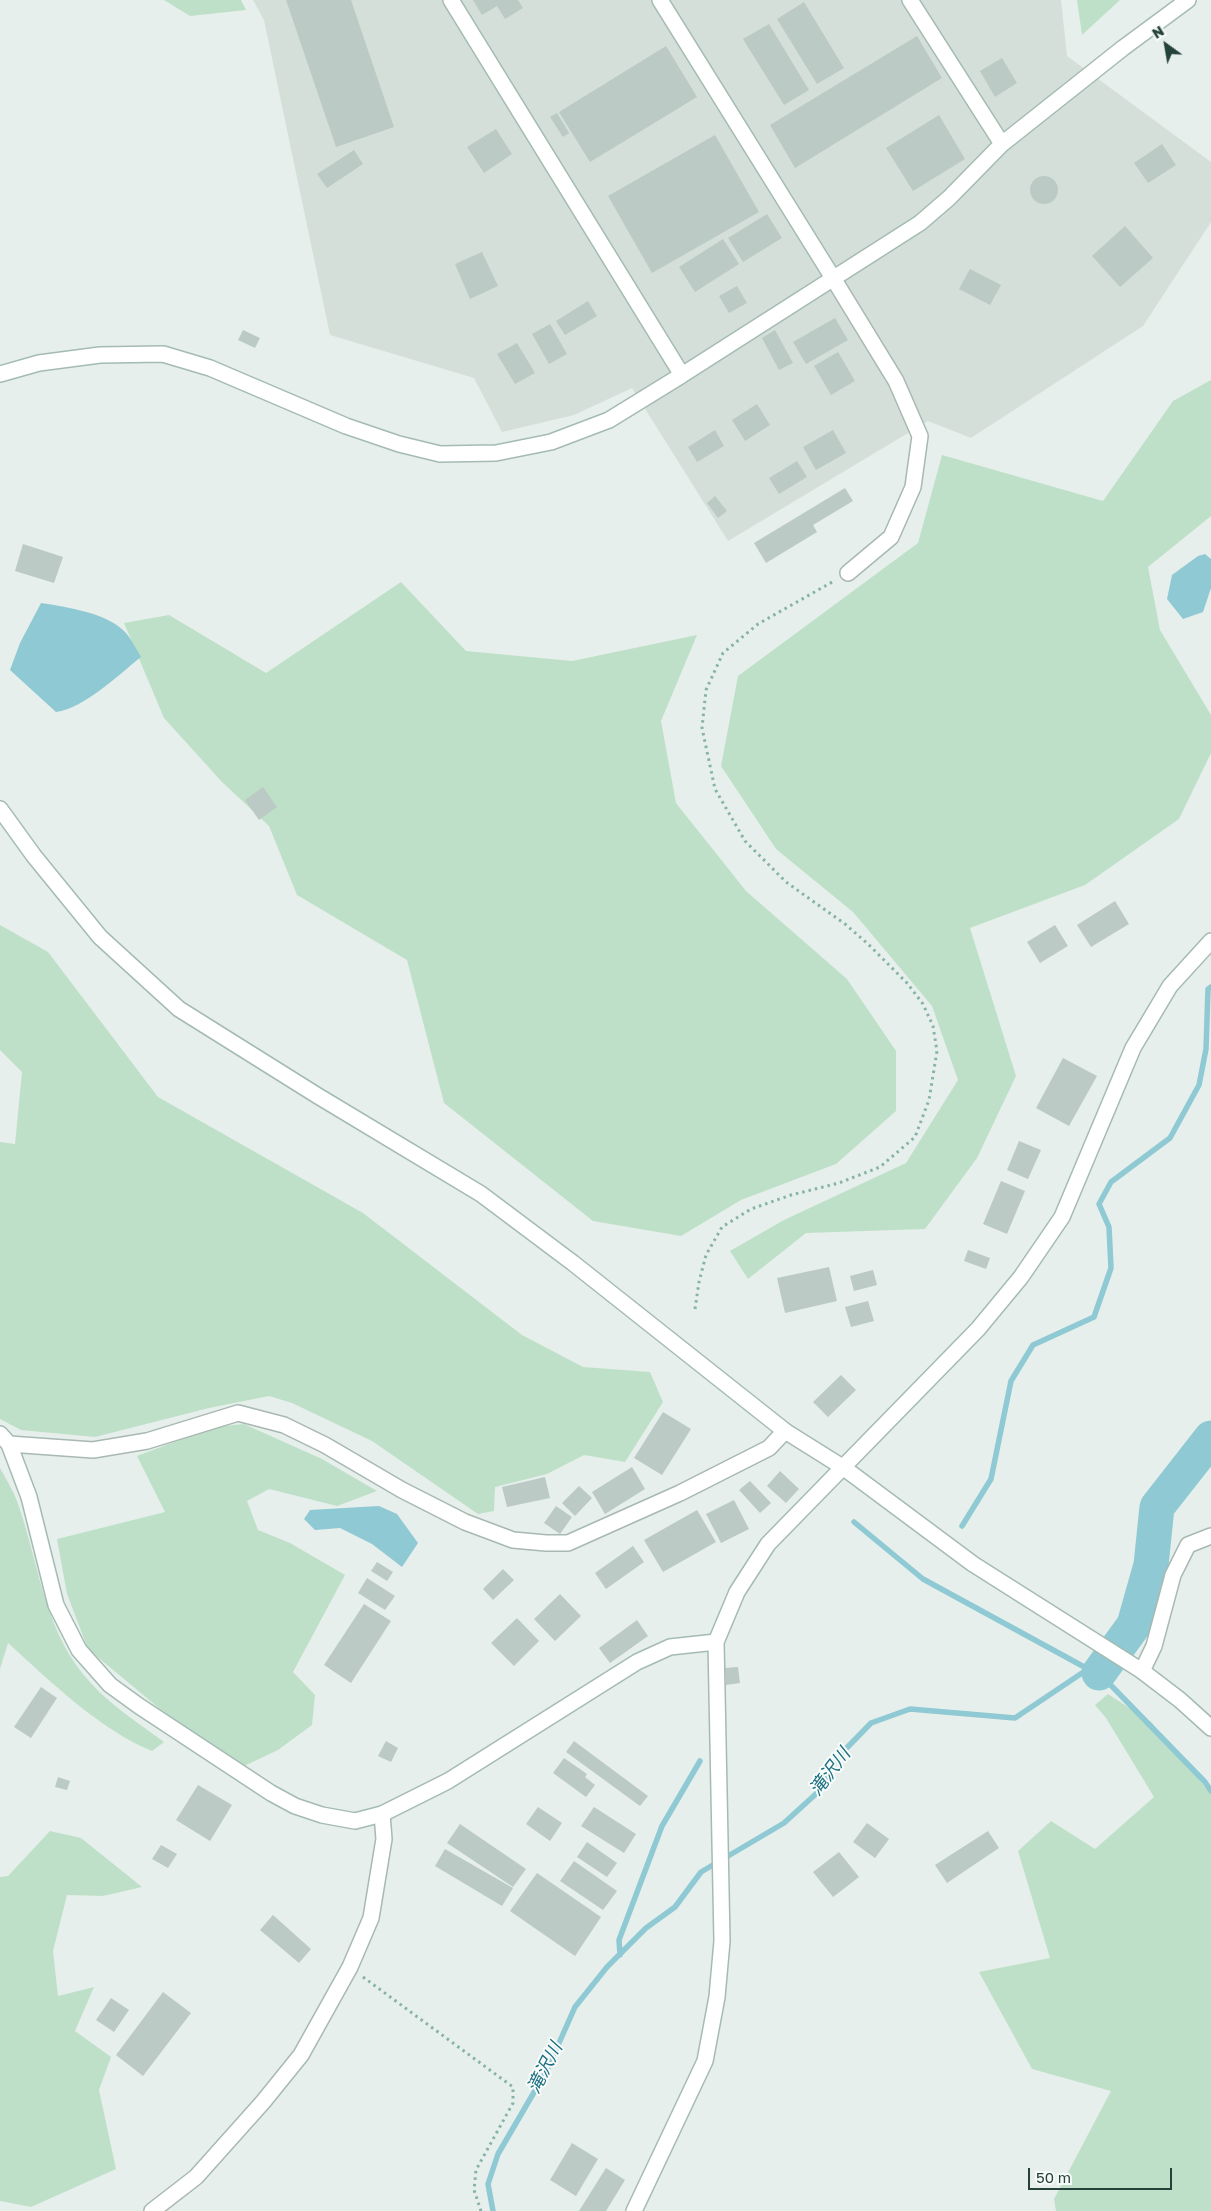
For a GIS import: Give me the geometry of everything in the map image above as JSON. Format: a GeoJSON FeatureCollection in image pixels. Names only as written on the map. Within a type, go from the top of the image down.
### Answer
{"type":"FeatureCollection","features":[{"type":"Feature","properties":{"kind":"street"},"geometry":{"type":"LineString","coordinates":[[451,0],[682,375]]}},
{"type":"Feature","properties":{"kind":"street"},"geometry":{"type":"LineString","coordinates":[[660,0],[896,382],[920,436],[913,487],[891,537],[848,573]]}},
{"type":"Feature","properties":{"kind":"street"},"geometry":{"type":"LineString","coordinates":[[910,0],[1002,144]]}},
{"type":"Feature","properties":{"kind":"street"},"geometry":{"type":"LineString","coordinates":[[0,374],[39,363],[100,354],[163,354],[210,368],[346,426],[399,444],[440,454],[496,453],[551,442],[609,420],[920,223],[949,198],[1002,144],[1123,48],[1188,0]]}},
{"type":"Feature","properties":{"kind":"street"},"geometry":{"type":"LineString","coordinates":[[0,809],[34,856],[100,938],[179,1008],[318,1096],[480,1194],[573,1264],[786,1431],[844,1468],[972,1564],[1142,1671],[1180,1700],[1211,1728]]}},
{"type":"Feature","properties":{"kind":"street"},"geometry":{"type":"LineString","coordinates":[[634,2211],[705,2061],[717,1997],[722,1941],[716,1642],[737,1592],[768,1544],[978,1329],[1021,1277],[1062,1217],[1133,1048],[1170,986],[1211,941]]}},
{"type":"Feature","properties":{"kind":"street"},"geometry":{"type":"LineString","coordinates":[[716,1642],[670,1647],[637,1662],[448,1781],[382,1814],[355,1821],[322,1815],[295,1806],[271,1793],[110,1685],[79,1650],[56,1604],[29,1497],[5,1439],[93,1450],[147,1440],[238,1412],[284,1424],[325,1445],[402,1490],[465,1522],[513,1540],[568,1543],[672,1497],[769,1448],[786,1431]]}},
{"type":"Feature","properties":{"kind":"street"},"geometry":{"type":"LineString","coordinates":[[1142,1671],[1154,1646],[1173,1575],[1188,1545],[1211,1536]]}},
{"type":"Feature","properties":{"kind":"street"},"geometry":{"type":"LineString","coordinates":[[152,2211],[196,2177],[263,2102],[301,2055],[350,1967],[372,1918],[384,1839],[382,1814]]}},
{"type":"Feature","properties":{"kind":"path"},"geometry":{"type":"LineString","coordinates":[[696,1309],[699,1282],[706,1255],[722,1228],[751,1209],[791,1194],[839,1183],[880,1167],[915,1137],[929,1100],[937,1051],[934,1026],[923,1004],[907,983],[868,944],[786,882],[745,841],[715,789],[702,728],[706,690],[723,653],[758,624],[848,573]]}},
{"type":"Feature","properties":{"kind":"path"},"geometry":{"type":"LineString","coordinates":[[350,1967],[513,2087],[513,2103],[476,2170],[474,2190],[481,2211]]}},
{"type":"Feature","properties":{"kind":"shaded area"},"geometry":{"type":"Polygon","coordinates":[[[253,0],[1061,0],[1067,56],[1211,162],[1211,222],[1143,326],[971,438],[928,421],[728,541],[632,388],[574,415],[502,432],[474,378],[330,335],[264,20],[253,0]]]}},
{"type":"Feature","properties":{"kind":"green space"},"geometry":{"type":"Polygon","coordinates":[[[164,0],[241,0],[246,10],[190,16],[164,0]]]}},
{"type":"Feature","properties":{"kind":"green space"},"geometry":{"type":"Polygon","coordinates":[[[1077,0],[1120,0],[1082,35],[1077,0]]]}},
{"type":"Feature","properties":{"kind":"green space"},"geometry":{"type":"Polygon","coordinates":[[[1211,380],[1211,516],[1148,567],[1160,630],[1211,715],[1211,753],[1179,819],[1085,885],[970,928],[1016,1076],[977,1158],[925,1229],[806,1233],[748,1279],[730,1251],[784,1220],[906,1163],[958,1080],[932,1006],[853,912],[776,849],[721,766],[738,676],[918,543],[942,455],[1103,501],[1173,401],[1211,380]]]}},
{"type":"Feature","properties":{"kind":"green space"},"geometry":{"type":"Polygon","coordinates":[[[401,582],[466,651],[572,661],[697,635],[661,721],[676,803],[746,891],[847,979],[896,1051],[896,1111],[836,1164],[741,1200],[681,1236],[593,1221],[444,1103],[407,960],[297,895],[269,826],[222,782],[164,718],[124,623],[169,615],[266,673],[401,582]]]}},
{"type":"Feature","properties":{"kind":"green space"},"geometry":{"type":"Polygon","coordinates":[[[0,925],[48,952],[158,1097],[363,1213],[522,1335],[583,1367],[650,1372],[663,1402],[625,1462],[584,1455],[547,1474],[495,1487],[494,1511],[478,1514],[372,1441],[292,1403],[269,1396],[209,1408],[95,1437],[21,1430],[0,1419],[0,1142],[15,1144],[22,1072],[0,1050],[0,925]]]}},
{"type":"Feature","properties":{"kind":"green space"},"geometry":{"type":"Polygon","coordinates":[[[244,1424],[322,1459],[377,1491],[337,1506],[269,1489],[247,1501],[258,1530],[290,1543],[345,1575],[293,1672],[315,1695],[312,1725],[278,1750],[242,1767],[160,1709],[88,1649],[67,1594],[57,1539],[165,1512],[137,1456],[214,1427],[244,1424]]]}},
{"type":"Feature","properties":{"kind":"green space"},"geometry":{"type":"Polygon","coordinates":[[[0,1468],[17,1501],[50,1613],[70,1655],[83,1674],[101,1693],[121,1711],[164,1742],[152,1751],[113,1731],[95,1718],[8,1643],[0,1669],[0,1468]]]}},
{"type":"Feature","properties":{"kind":"green space"},"geometry":{"type":"Polygon","coordinates":[[[1108,1694],[1151,1722],[1211,1794],[1211,2211],[1056,2211],[1054,2199],[1111,2091],[1032,2069],[979,1972],[1050,1958],[1018,1851],[1051,1821],[1095,1849],[1154,1797],[1106,1718],[1095,1705],[1108,1694]]]}},
{"type":"Feature","properties":{"kind":"green space"},"geometry":{"type":"Polygon","coordinates":[[[50,1831],[81,1838],[142,1887],[103,1896],[67,1895],[53,1951],[58,1996],[94,1987],[75,2031],[111,2057],[99,2090],[116,2169],[31,2207],[0,2201],[0,1877],[8,1876],[50,1831]]]}},
{"type":"Feature","properties":{"kind":"water"},"geometry":{"type":"Polygon","coordinates":[[[1205,554],[1211,559],[1211,588],[1203,612],[1183,619],[1167,599],[1172,575],[1198,556],[1205,554]]]}},
{"type":"Feature","properties":{"kind":"water"},"geometry":{"type":"Polygon","coordinates":[[[41,603],[86,612],[109,620],[126,633],[141,657],[90,698],[56,712],[10,670],[20,643],[41,603]]]}},
{"type":"Feature","properties":{"kind":"water"},"geometry":{"type":"Polygon","coordinates":[[[379,1506],[397,1514],[418,1543],[402,1567],[372,1544],[340,1528],[315,1530],[304,1519],[310,1510],[379,1506]]]}},
{"type":"Feature","properties":{"kind":"building"},"geometry":{"type":"Polygon","coordinates":[[[286,0],[351,0],[394,127],[336,147],[286,0]]]}},
{"type":"Feature","properties":{"kind":"building"},"geometry":{"type":"Polygon","coordinates":[[[473,0],[518,0],[523,8],[505,19],[497,6],[482,15],[473,0]]]}},
{"type":"Feature","properties":{"kind":"building"},"geometry":{"type":"Polygon","coordinates":[[[804,2],[844,68],[817,84],[777,19],[804,2]]]}},
{"type":"Feature","properties":{"kind":"building"},"geometry":{"type":"Polygon","coordinates":[[[769,24],[809,90],[784,105],[743,39],[769,24]]]}},
{"type":"Feature","properties":{"kind":"building"},"geometry":{"type":"Polygon","coordinates":[[[917,36],[942,78],[795,168],[770,125],[917,36]]]}},
{"type":"Feature","properties":{"kind":"building"},"geometry":{"type":"Polygon","coordinates":[[[666,46],[697,97],[590,162],[559,112],[666,46]]]}},
{"type":"Feature","properties":{"kind":"building"},"geometry":{"type":"Polygon","coordinates":[[[1002,58],[1017,83],[995,97],[980,71],[1002,58]]]}},
{"type":"Feature","properties":{"kind":"building"},"geometry":{"type":"Polygon","coordinates":[[[557,113],[569,133],[563,137],[550,117],[557,113]]]}},
{"type":"Feature","properties":{"kind":"building"},"geometry":{"type":"Polygon","coordinates":[[[939,115],[965,159],[913,191],[886,148],[939,115]]]}},
{"type":"Feature","properties":{"kind":"building"},"geometry":{"type":"Polygon","coordinates":[[[496,129],[512,154],[484,173],[467,147],[496,129]]]}},
{"type":"Feature","properties":{"kind":"building"},"geometry":{"type":"Polygon","coordinates":[[[715,135],[759,212],[652,273],[608,196],[715,135]]]}},
{"type":"Feature","properties":{"kind":"building"},"geometry":{"type":"Polygon","coordinates":[[[1162,144],[1176,165],[1148,183],[1134,163],[1162,144]]]}},
{"type":"Feature","properties":{"kind":"building"},"geometry":{"type":"Polygon","coordinates":[[[354,150],[363,164],[327,188],[317,174],[354,150]]]}},
{"type":"Feature","properties":{"kind":"building"},"geometry":{"type":"Polygon","coordinates":[[[1044,176],[1054,180],[1058,190],[1054,200],[1044,204],[1034,200],[1030,190],[1034,180],[1044,176]]]}},
{"type":"Feature","properties":{"kind":"building"},"geometry":{"type":"Polygon","coordinates":[[[767,214],[782,238],[743,262],[728,238],[767,214]]]}},
{"type":"Feature","properties":{"kind":"building"},"geometry":{"type":"Polygon","coordinates":[[[1125,226],[1153,258],[1120,287],[1092,256],[1125,226]]]}},
{"type":"Feature","properties":{"kind":"building"},"geometry":{"type":"Polygon","coordinates":[[[723,239],[739,264],[695,292],[679,267],[723,239]]]}},
{"type":"Feature","properties":{"kind":"building"},"geometry":{"type":"Polygon","coordinates":[[[482,252],[498,286],[470,299],[455,264],[482,252]]]}},
{"type":"Feature","properties":{"kind":"building"},"geometry":{"type":"Polygon","coordinates":[[[970,269],[1001,285],[990,305],[959,289],[970,269]]]}},
{"type":"Feature","properties":{"kind":"building"},"geometry":{"type":"Polygon","coordinates":[[[737,286],[747,303],[729,313],[719,296],[737,286]]]}},
{"type":"Feature","properties":{"kind":"building"},"geometry":{"type":"Polygon","coordinates":[[[588,301],[597,316],[565,335],[556,321],[588,301]]]}},
{"type":"Feature","properties":{"kind":"building"},"geometry":{"type":"Polygon","coordinates":[[[835,318],[848,340],[806,364],[793,342],[835,318]]]}},
{"type":"Feature","properties":{"kind":"building"},"geometry":{"type":"Polygon","coordinates":[[[550,324],[567,354],[549,364],[532,334],[550,324]]]}},
{"type":"Feature","properties":{"kind":"building"},"geometry":{"type":"Polygon","coordinates":[[[243,330],[260,338],[255,348],[238,340],[243,330]]]}},
{"type":"Feature","properties":{"kind":"building"},"geometry":{"type":"Polygon","coordinates":[[[775,330],[793,363],[779,370],[762,338],[775,330]]]}},
{"type":"Feature","properties":{"kind":"building"},"geometry":{"type":"Polygon","coordinates":[[[517,343],[535,373],[515,384],[497,354],[517,343]]]}},
{"type":"Feature","properties":{"kind":"building"},"geometry":{"type":"Polygon","coordinates":[[[838,352],[855,381],[831,395],[814,366],[838,352]]]}},
{"type":"Feature","properties":{"kind":"building"},"geometry":{"type":"Polygon","coordinates":[[[757,404],[770,425],[745,441],[732,420],[757,404]]]}},
{"type":"Feature","properties":{"kind":"building"},"geometry":{"type":"Polygon","coordinates":[[[715,430],[724,446],[697,462],[688,447],[715,430]]]}},
{"type":"Feature","properties":{"kind":"building"},"geometry":{"type":"Polygon","coordinates":[[[833,430],[846,453],[816,470],[803,447],[833,430]]]}},
{"type":"Feature","properties":{"kind":"building"},"geometry":{"type":"Polygon","coordinates":[[[797,461],[807,477],[779,494],[769,478],[797,461]]]}},
{"type":"Feature","properties":{"kind":"building"},"geometry":{"type":"Polygon","coordinates":[[[845,488],[853,501],[813,525],[817,532],[766,563],[754,543],[845,488]]]}},
{"type":"Feature","properties":{"kind":"building"},"geometry":{"type":"Polygon","coordinates":[[[715,496],[727,511],[718,518],[707,503],[715,496]]]}},
{"type":"Feature","properties":{"kind":"building"},"geometry":{"type":"Polygon","coordinates":[[[23,544],[63,557],[54,583],[15,571],[23,544]]]}},
{"type":"Feature","properties":{"kind":"building"},"geometry":{"type":"Polygon","coordinates":[[[263,787],[277,807],[259,820],[245,800],[263,787]]]}},
{"type":"Feature","properties":{"kind":"building"},"geometry":{"type":"Polygon","coordinates":[[[1115,901],[1129,924],[1091,947],[1077,925],[1115,901]]]}},
{"type":"Feature","properties":{"kind":"building"},"geometry":{"type":"Polygon","coordinates":[[[1055,925],[1068,946],[1040,963],[1027,942],[1055,925]]]}},
{"type":"Feature","properties":{"kind":"building"},"geometry":{"type":"Polygon","coordinates":[[[1063,1058],[1097,1076],[1069,1126],[1036,1108],[1063,1058]]]}},
{"type":"Feature","properties":{"kind":"building"},"geometry":{"type":"Polygon","coordinates":[[[1019,1141],[1041,1150],[1028,1179],[1007,1170],[1019,1141]]]}},
{"type":"Feature","properties":{"kind":"building"},"geometry":{"type":"Polygon","coordinates":[[[1001,1181],[1025,1191],[1007,1234],[983,1224],[1001,1181]]]}},
{"type":"Feature","properties":{"kind":"building"},"geometry":{"type":"Polygon","coordinates":[[[968,1250],[990,1258],[986,1269],[964,1261],[968,1250]]]}},
{"type":"Feature","properties":{"kind":"building"},"geometry":{"type":"Polygon","coordinates":[[[829,1267],[837,1301],[785,1313],[777,1278],[829,1267]]]}},
{"type":"Feature","properties":{"kind":"building"},"geometry":{"type":"Polygon","coordinates":[[[873,1270],[877,1285],[854,1291],[850,1276],[873,1270]]]}},
{"type":"Feature","properties":{"kind":"building"},"geometry":{"type":"Polygon","coordinates":[[[868,1301],[874,1321],[851,1327],[845,1307],[868,1301]]]}},
{"type":"Feature","properties":{"kind":"building"},"geometry":{"type":"Polygon","coordinates":[[[841,1375],[856,1390],[828,1417],[813,1402],[841,1375]]]}},
{"type":"Feature","properties":{"kind":"building"},"geometry":{"type":"Polygon","coordinates":[[[663,1412],[691,1429],[662,1475],[634,1458],[663,1412]]]}},
{"type":"Feature","properties":{"kind":"building"},"geometry":{"type":"Polygon","coordinates":[[[632,1467],[645,1489],[605,1514],[592,1492],[632,1467]]]}},
{"type":"Feature","properties":{"kind":"building"},"geometry":{"type":"Polygon","coordinates":[[[780,1471],[799,1489],[786,1503],[767,1486],[780,1471]]]}},
{"type":"Feature","properties":{"kind":"building"},"geometry":{"type":"Polygon","coordinates":[[[545,1477],[550,1498],[507,1507],[502,1487],[545,1477]]]}},
{"type":"Feature","properties":{"kind":"building"},"geometry":{"type":"Polygon","coordinates":[[[750,1481],[771,1503],[760,1513],[739,1490],[750,1481]]]}},
{"type":"Feature","properties":{"kind":"building"},"geometry":{"type":"Polygon","coordinates":[[[579,1486],[592,1498],[575,1516],[562,1503],[579,1486]]]}},
{"type":"Feature","properties":{"kind":"building"},"geometry":{"type":"Polygon","coordinates":[[[734,1500],[749,1529],[721,1543],[706,1514],[734,1500]]]}},
{"type":"Feature","properties":{"kind":"building"},"geometry":{"type":"Polygon","coordinates":[[[556,1506],[572,1517],[560,1534],[544,1523],[556,1506]]]}},
{"type":"Feature","properties":{"kind":"building"},"geometry":{"type":"Polygon","coordinates":[[[697,1510],[716,1542],[663,1572],[644,1540],[697,1510]]]}},
{"type":"Feature","properties":{"kind":"building"},"geometry":{"type":"Polygon","coordinates":[[[633,1546],[644,1562],[606,1589],[595,1573],[633,1546]]]}},
{"type":"Feature","properties":{"kind":"building"},"geometry":{"type":"Polygon","coordinates":[[[377,1562],[393,1572],[387,1581],[371,1571],[377,1562]]]}},
{"type":"Feature","properties":{"kind":"building"},"geometry":{"type":"Polygon","coordinates":[[[503,1569],[514,1580],[493,1600],[483,1589],[503,1569]]]}},
{"type":"Feature","properties":{"kind":"building"},"geometry":{"type":"Polygon","coordinates":[[[367,1578],[395,1596],[385,1610],[358,1593],[367,1578]]]}},
{"type":"Feature","properties":{"kind":"building"},"geometry":{"type":"Polygon","coordinates":[[[560,1594],[581,1616],[555,1641],[534,1619],[560,1594]]]}},
{"type":"Feature","properties":{"kind":"building"},"geometry":{"type":"Polygon","coordinates":[[[364,1604],[391,1621],[351,1683],[324,1665],[364,1604]]]}},
{"type":"Feature","properties":{"kind":"building"},"geometry":{"type":"Polygon","coordinates":[[[517,1618],[539,1641],[514,1666],[491,1643],[517,1618]]]}},
{"type":"Feature","properties":{"kind":"building"},"geometry":{"type":"Polygon","coordinates":[[[637,1620],[648,1636],[610,1663],[599,1648],[637,1620]]]}},
{"type":"Feature","properties":{"kind":"building"},"geometry":{"type":"Polygon","coordinates":[[[738,1667],[740,1683],[726,1685],[725,1668],[738,1667]]]}},
{"type":"Feature","properties":{"kind":"building"},"geometry":{"type":"Polygon","coordinates":[[[41,1687],[57,1698],[31,1738],[14,1727],[41,1687]]]}},
{"type":"Feature","properties":{"kind":"building"},"geometry":{"type":"Polygon","coordinates":[[[386,1741],[398,1748],[391,1762],[378,1756],[386,1741]]]}},
{"type":"Feature","properties":{"kind":"building"},"geometry":{"type":"Polygon","coordinates":[[[574,1741],[648,1796],[640,1806],[566,1752],[574,1741]]]}},
{"type":"Feature","properties":{"kind":"building"},"geometry":{"type":"Polygon","coordinates":[[[564,1758],[587,1774],[585,1777],[595,1785],[586,1797],[553,1773],[564,1758]]]}},
{"type":"Feature","properties":{"kind":"building"},"geometry":{"type":"Polygon","coordinates":[[[58,1777],[70,1781],[67,1790],[55,1787],[58,1777]]]}},
{"type":"Feature","properties":{"kind":"building"},"geometry":{"type":"Polygon","coordinates":[[[198,1785],[232,1805],[210,1841],[176,1820],[198,1785]]]}},
{"type":"Feature","properties":{"kind":"building"},"geometry":{"type":"Polygon","coordinates":[[[538,1807],[562,1823],[550,1841],[526,1824],[538,1807]]]}},
{"type":"Feature","properties":{"kind":"building"},"geometry":{"type":"Polygon","coordinates":[[[594,1807],[636,1834],[624,1853],[581,1826],[594,1807]]]}},
{"type":"Feature","properties":{"kind":"building"},"geometry":{"type":"Polygon","coordinates":[[[867,1823],[889,1839],[875,1858],[853,1842],[867,1823]]]}},
{"type":"Feature","properties":{"kind":"building"},"geometry":{"type":"Polygon","coordinates":[[[460,1824],[526,1869],[513,1887],[447,1843],[460,1824]]]}},
{"type":"Feature","properties":{"kind":"building"},"geometry":{"type":"Polygon","coordinates":[[[988,1831],[999,1848],[947,1883],[935,1865],[988,1831]]]}},
{"type":"Feature","properties":{"kind":"building"},"geometry":{"type":"Polygon","coordinates":[[[587,1842],[617,1863],[607,1877],[577,1857],[587,1842]]]}},
{"type":"Feature","properties":{"kind":"building"},"geometry":{"type":"Polygon","coordinates":[[[161,1845],[177,1854],[168,1868],[152,1859],[161,1845]]]}},
{"type":"Feature","properties":{"kind":"building"},"geometry":{"type":"Polygon","coordinates":[[[445,1849],[513,1888],[502,1906],[435,1866],[445,1849]]]}},
{"type":"Feature","properties":{"kind":"building"},"geometry":{"type":"Polygon","coordinates":[[[839,1852],[859,1877],[833,1897],[813,1872],[839,1852]]]}},
{"type":"Feature","properties":{"kind":"building"},"geometry":{"type":"Polygon","coordinates":[[[574,1861],[617,1891],[603,1910],[560,1881],[574,1861]]]}},
{"type":"Feature","properties":{"kind":"building"},"geometry":{"type":"Polygon","coordinates":[[[537,1873],[601,1917],[575,1956],[510,1911],[537,1873]]]}},
{"type":"Feature","properties":{"kind":"building"},"geometry":{"type":"Polygon","coordinates":[[[273,1915],[311,1949],[299,1963],[260,1930],[273,1915]]]}},
{"type":"Feature","properties":{"kind":"building"},"geometry":{"type":"Polygon","coordinates":[[[163,1992],[191,2013],[143,2076],[116,2055],[163,1992]]]}},
{"type":"Feature","properties":{"kind":"building"},"geometry":{"type":"Polygon","coordinates":[[[111,1998],[129,2010],[114,2032],[96,2020],[111,1998]]]}},
{"type":"Feature","properties":{"kind":"building"},"geometry":{"type":"Polygon","coordinates":[[[572,2143],[598,2159],[576,2196],[550,2180],[572,2143]]]}},
{"type":"Feature","properties":{"kind":"building"},"geometry":{"type":"Polygon","coordinates":[[[606,2168],[625,2180],[606,2211],[579,2211],[606,2168]]]}},
{"type":"Feature","properties":{"kind":"waterway"},"geometry":{"type":"LineString","coordinates":[[962,1526],[991,1479],[1011,1381],[1033,1345],[1094,1317],[1111,1268],[1109,1227],[1099,1204],[1111,1182],[1170,1138],[1199,1085],[1206,1049],[1208,989],[1211,987]]}},
{"type":"Feature","properties":{"kind":"waterway","name":"滝沢川"},"geometry":{"type":"LineString","coordinates":[[1099,1673],[1134,1625],[1151,1565],[1157,1507],[1211,1438]]}},
{"type":"Feature","properties":{"kind":"waterway"},"geometry":{"type":"LineString","coordinates":[[854,1522],[923,1579],[1088,1669]]}},
{"type":"Feature","properties":{"kind":"waterway","name":"滝沢川"},"geometry":{"type":"LineString","coordinates":[[493,2211],[488,2184],[498,2154],[547,2070],[575,2007],[607,1967],[646,1928],[675,1907],[701,1872],[784,1823],[818,1792],[837,1758],[871,1723],[910,1709],[1015,1718],[1088,1669],[1099,1673],[1205,1782],[1211,1791]]}},
{"type":"Feature","properties":{"kind":"waterway"},"geometry":{"type":"LineString","coordinates":[[620,1955],[619,1940],[662,1826],[700,1761]]}}]}
